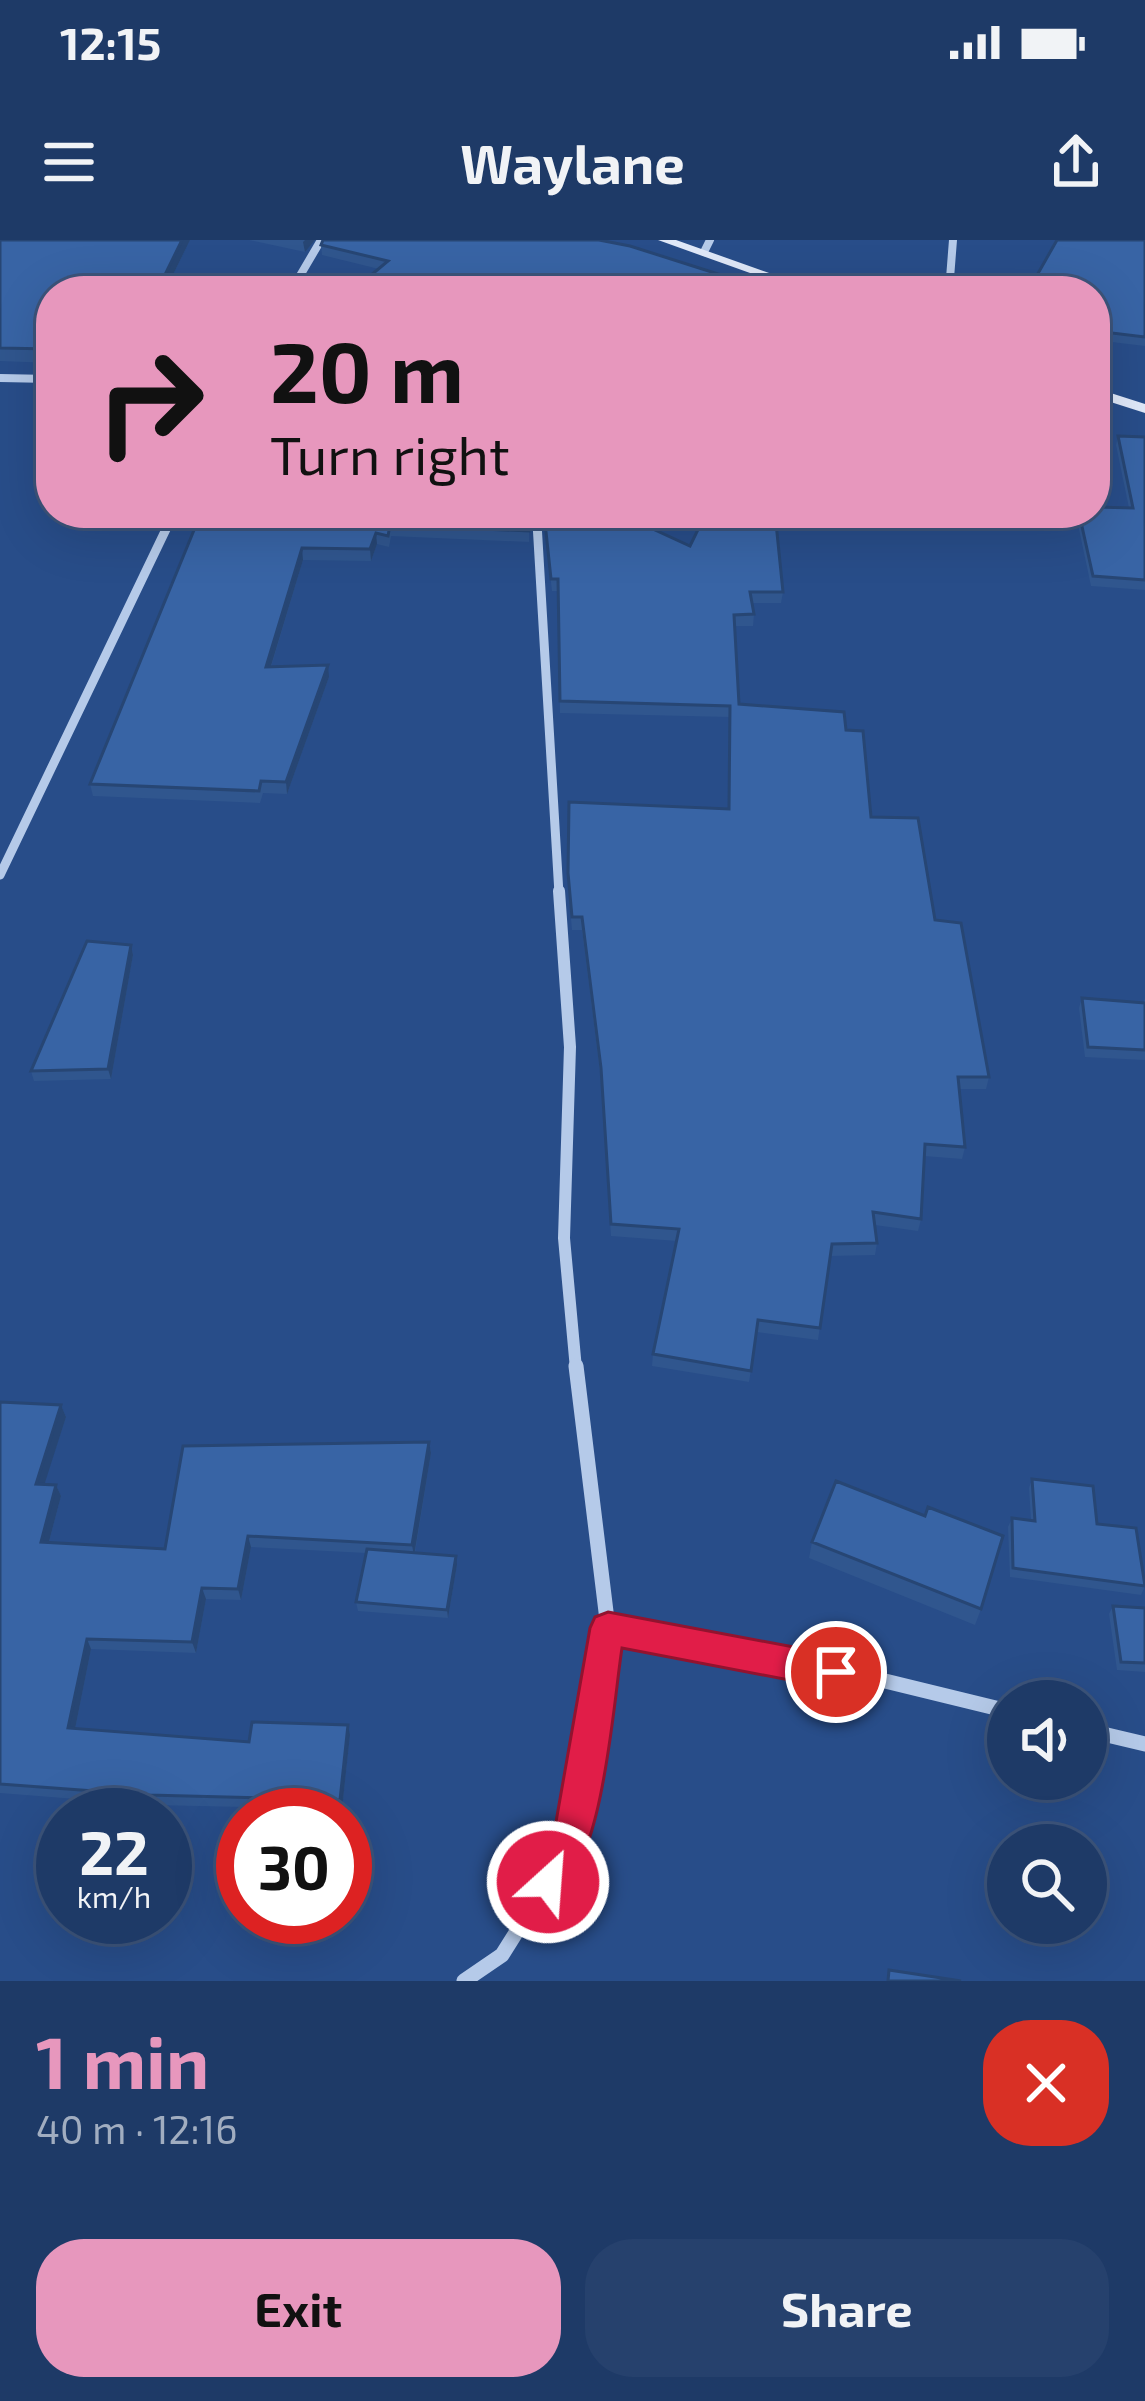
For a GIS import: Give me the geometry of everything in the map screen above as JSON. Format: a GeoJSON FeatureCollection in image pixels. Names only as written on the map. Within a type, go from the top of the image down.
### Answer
{"type":"FeatureCollection","features":[{"type":"Feature","properties":{"kind":"street"},"geometry":{"type":"LineString","coordinates":[[300,276],[321,240]]}},
{"type":"Feature","properties":{"kind":"street"},"geometry":{"type":"LineString","coordinates":[[664,240],[707,246],[778,276]]}},
{"type":"Feature","properties":{"kind":"street"},"geometry":{"type":"LineString","coordinates":[[950,276],[953,240]]}},
{"type":"Feature","properties":{"kind":"street"},"geometry":{"type":"LineString","coordinates":[[0,378],[36,379]]}},
{"type":"Feature","properties":{"kind":"street"},"geometry":{"type":"LineString","coordinates":[[1110,397],[1145,410]]}},
{"type":"Feature","properties":{"kind":"street"},"geometry":{"type":"LineString","coordinates":[[0,875],[167,528]]}},
{"type":"Feature","properties":{"kind":"street"},"geometry":{"type":"LineString","coordinates":[[464,1981],[502,1955],[571,1845],[608,1628],[586,1480],[564,1238],[570,1047],[536,528]]}},
{"type":"Feature","properties":{"kind":"street"},"geometry":{"type":"LineString","coordinates":[[608,1628],[881,1680],[987,1706]]}},
{"type":"Feature","properties":{"kind":"street"},"geometry":{"type":"LineString","coordinates":[[1107,1735],[1145,1744]]}},
{"type":"Feature","properties":{"kind":"building"},"geometry":{"type":"Polygon","coordinates":[[[0,240],[182,240],[164,276],[36,276],[36,349],[0,348],[0,240]]]}},
{"type":"Feature","properties":{"kind":"building"},"geometry":{"type":"Polygon","coordinates":[[[323,240],[599,240],[718,274],[370,276],[388,261],[321,245],[323,240]]]}},
{"type":"Feature","properties":{"kind":"building"},"geometry":{"type":"Polygon","coordinates":[[[1057,240],[1145,240],[1145,337],[1110,333],[1110,276],[1037,276],[1057,240]]]}},
{"type":"Feature","properties":{"kind":"building"},"geometry":{"type":"Polygon","coordinates":[[[1118,436],[1145,437],[1145,580],[1093,576],[1082,528],[1110,528],[1110,507],[1133,508],[1118,436]]]}},
{"type":"Feature","properties":{"kind":"building"},"geometry":{"type":"Polygon","coordinates":[[[195,528],[389,528],[388,536],[376,533],[370,549],[302,548],[266,667],[328,665],[286,782],[261,781],[259,791],[90,784],[195,528]]]}},
{"type":"Feature","properties":{"kind":"building"},"geometry":{"type":"Polygon","coordinates":[[[460,528],[529,528],[529,531],[460,528]]]}},
{"type":"Feature","properties":{"kind":"building"},"geometry":{"type":"Polygon","coordinates":[[[546,528],[651,528],[690,546],[699,528],[777,528],[783,592],[750,592],[754,614],[734,615],[739,704],[844,712],[846,730],[863,731],[871,817],[918,818],[935,920],[961,923],[989,1077],[958,1077],[965,1147],[925,1144],[921,1219],[873,1212],[877,1243],[832,1244],[820,1328],[758,1320],[751,1371],[653,1354],[679,1229],[611,1224],[601,1068],[582,917],[572,917],[568,873],[569,802],[729,809],[730,706],[560,701],[558,579],[551,579],[546,528]]]}},
{"type":"Feature","properties":{"kind":"building"},"geometry":{"type":"Polygon","coordinates":[[[87,941],[131,945],[108,1069],[31,1071],[87,941]]]}},
{"type":"Feature","properties":{"kind":"building"},"geometry":{"type":"Polygon","coordinates":[[[1082,998],[1145,1003],[1145,1050],[1088,1047],[1082,998]]]}},
{"type":"Feature","properties":{"kind":"building"},"geometry":{"type":"Polygon","coordinates":[[[0,1402],[61,1405],[36,1484],[56,1485],[41,1542],[165,1549],[183,1446],[429,1442],[412,1545],[248,1536],[238,1589],[202,1588],[192,1642],[87,1639],[68,1728],[249,1742],[252,1722],[348,1725],[341,1788],[216,1788],[216,1797],[192,1796],[192,1788],[0,1784],[0,1402]]]}},
{"type":"Feature","properties":{"kind":"building"},"geometry":{"type":"Polygon","coordinates":[[[1032,1479],[1093,1486],[1097,1524],[1136,1528],[1145,1586],[1013,1568],[1012,1518],[1035,1521],[1032,1479]]]}},
{"type":"Feature","properties":{"kind":"building"},"geometry":{"type":"Polygon","coordinates":[[[836,1481],[925,1516],[928,1507],[1003,1536],[981,1609],[812,1542],[836,1481]]]}},
{"type":"Feature","properties":{"kind":"building"},"geometry":{"type":"Polygon","coordinates":[[[367,1549],[456,1556],[447,1610],[356,1602],[367,1549]]]}},
{"type":"Feature","properties":{"kind":"building"},"geometry":{"type":"Polygon","coordinates":[[[1113,1606],[1145,1608],[1145,1663],[1121,1662],[1113,1606]]]}},
{"type":"Feature","properties":{"kind":"building"},"geometry":{"type":"Polygon","coordinates":[[[889,1970],[961,1981],[888,1981],[889,1970]]]}},
{"type":"Feature","properties":{"kind":"route"},"geometry":{"type":"LineString","coordinates":[[548,1882],[571,1845],[608,1628],[836,1672]]}}]}
